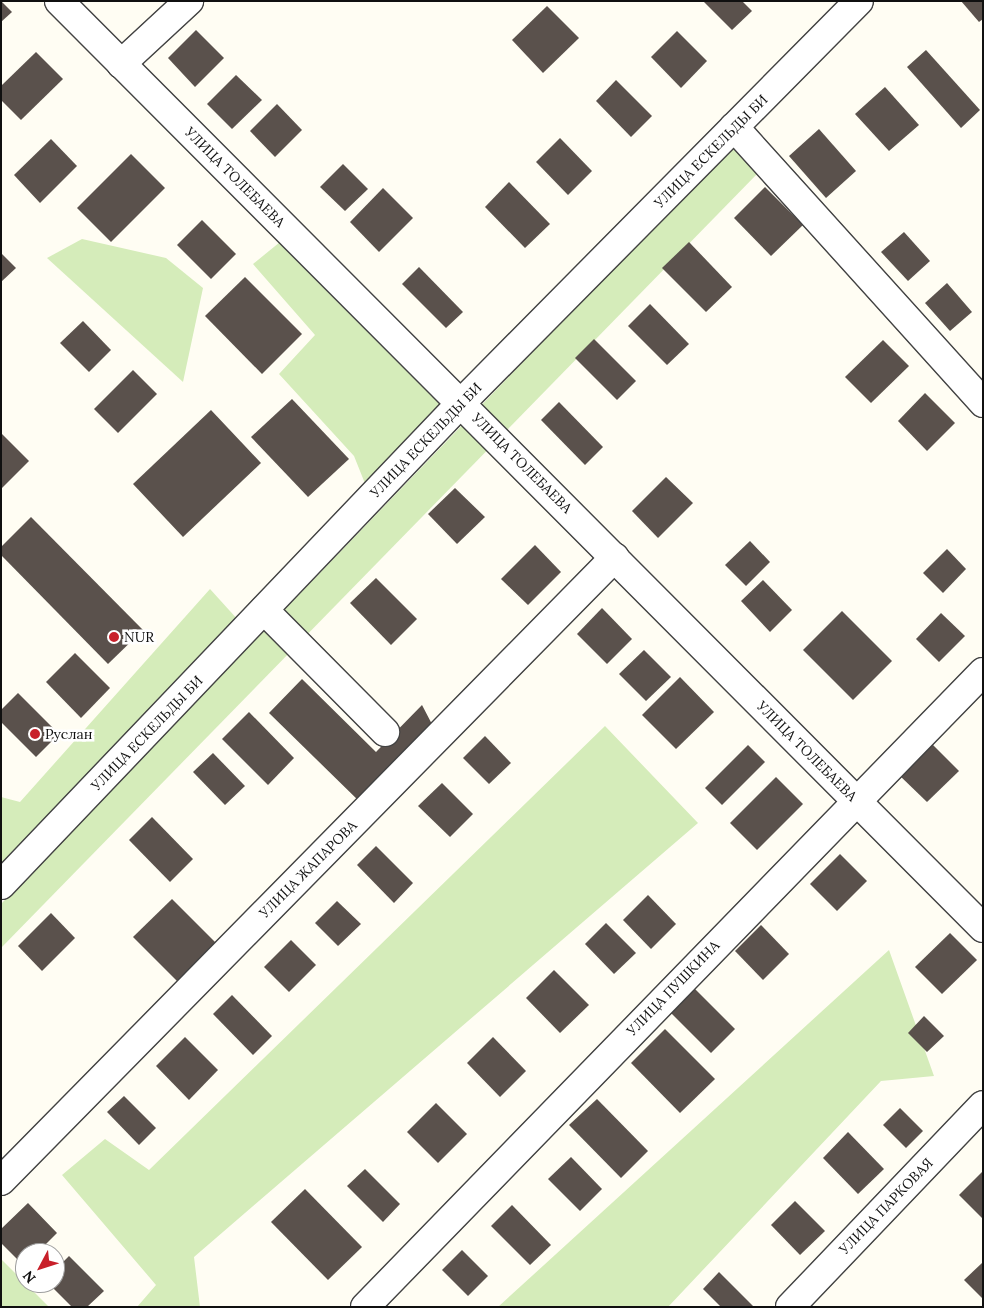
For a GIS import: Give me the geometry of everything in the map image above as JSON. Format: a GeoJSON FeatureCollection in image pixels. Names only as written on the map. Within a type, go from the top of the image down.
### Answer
{"type":"FeatureCollection","features":[{"type":"Feature","properties":{"kind":"street","name":"УЛИЦА ТОЛЕБАЕВА"},"geometry":{"type":"LineString","coordinates":[[59,1],[462,402],[983,928]]}},
{"type":"Feature","properties":{"kind":"street"},"geometry":{"type":"LineString","coordinates":[[121,64],[189,1]]}},
{"type":"Feature","properties":{"kind":"street","name":"УЛИЦА ЕСКЕЛЬДЫ БИ"},"geometry":{"type":"LineString","coordinates":[[1,885],[462,402],[858,1]]}},
{"type":"Feature","properties":{"kind":"street"},"geometry":{"type":"LineString","coordinates":[[734,127],[983,403]]}},
{"type":"Feature","properties":{"kind":"street","name":"УЛИЦА ЖАПАРОВА"},"geometry":{"type":"LineString","coordinates":[[1,1181],[615,558]]}},
{"type":"Feature","properties":{"kind":"street"},"geometry":{"type":"LineString","coordinates":[[264,610],[384,732]]}},
{"type":"Feature","properties":{"kind":"street","name":"УЛИЦА ПУШКИНА"},"geometry":{"type":"LineString","coordinates":[[365,1307],[855,799],[983,672]]}},
{"type":"Feature","properties":{"kind":"street","name":"УЛИЦА ПАРКОВАЯ"},"geometry":{"type":"LineString","coordinates":[[790,1307],[983,1105]]}},
{"type":"Feature","properties":{"kind":"green space"},"geometry":{"type":"Polygon","coordinates":[[[733,144],[758,173],[1,948],[1,904],[733,144]]]}},
{"type":"Feature","properties":{"kind":"green space"},"geometry":{"type":"Polygon","coordinates":[[[285,238],[442,404],[366,486],[354,456],[279,374],[315,335],[253,264],[285,238]]]}},
{"type":"Feature","properties":{"kind":"green space"},"geometry":{"type":"Polygon","coordinates":[[[82,239],[166,258],[203,288],[183,382],[47,258],[82,239]]]}},
{"type":"Feature","properties":{"kind":"green space"},"geometry":{"type":"Polygon","coordinates":[[[210,589],[239,621],[1,880],[1,797],[20,802],[210,589]]]}},
{"type":"Feature","properties":{"kind":"green space"},"geometry":{"type":"Polygon","coordinates":[[[605,726],[698,823],[194,1257],[200,1307],[137,1307],[156,1285],[62,1175],[105,1139],[149,1170],[605,726]]]}},
{"type":"Feature","properties":{"kind":"green space"},"geometry":{"type":"Polygon","coordinates":[[[889,950],[934,1076],[881,1081],[668,1307],[498,1307],[889,950]]]}},
{"type":"Feature","properties":{"kind":"green space"},"geometry":{"type":"Polygon","coordinates":[[[1,1259],[15,1273],[15,1293],[35,1293],[49,1307],[1,1307],[1,1259]]]}},
{"type":"Feature","properties":{"kind":"building"},"geometry":{"type":"Polygon","coordinates":[[[1,1],[12,12],[1,22],[1,1]]]}},
{"type":"Feature","properties":{"kind":"building"},"geometry":{"type":"Polygon","coordinates":[[[703,1],[742,1],[752,11],[732,30],[703,1]]]}},
{"type":"Feature","properties":{"kind":"building"},"geometry":{"type":"Polygon","coordinates":[[[961,1],[983,1],[983,19],[979,22],[961,1]]]}},
{"type":"Feature","properties":{"kind":"building"},"geometry":{"type":"Polygon","coordinates":[[[547,6],[579,38],[543,73],[512,40],[547,6]]]}},
{"type":"Feature","properties":{"kind":"building"},"geometry":{"type":"Polygon","coordinates":[[[196,30],[224,58],[195,87],[168,58],[196,30]]]}},
{"type":"Feature","properties":{"kind":"building"},"geometry":{"type":"Polygon","coordinates":[[[677,31],[707,61],[681,88],[651,57],[677,31]]]}},
{"type":"Feature","properties":{"kind":"building"},"geometry":{"type":"Polygon","coordinates":[[[926,50],[980,110],[961,128],[907,67],[926,50]]]}},
{"type":"Feature","properties":{"kind":"building"},"geometry":{"type":"Polygon","coordinates":[[[36,52],[63,79],[21,120],[1,100],[1,86],[36,52]]]}},
{"type":"Feature","properties":{"kind":"building"},"geometry":{"type":"Polygon","coordinates":[[[236,75],[262,100],[232,129],[207,104],[236,75]]]}},
{"type":"Feature","properties":{"kind":"building"},"geometry":{"type":"Polygon","coordinates":[[[616,80],[652,116],[631,137],[596,101],[616,80]]]}},
{"type":"Feature","properties":{"kind":"building"},"geometry":{"type":"Polygon","coordinates":[[[885,87],[919,125],[889,151],[855,114],[885,87]]]}},
{"type":"Feature","properties":{"kind":"building"},"geometry":{"type":"Polygon","coordinates":[[[277,104],[302,130],[275,157],[250,131],[277,104]]]}},
{"type":"Feature","properties":{"kind":"building"},"geometry":{"type":"Polygon","coordinates":[[[819,129],[856,171],[826,198],[789,156],[819,129]]]}},
{"type":"Feature","properties":{"kind":"building"},"geometry":{"type":"Polygon","coordinates":[[[560,138],[592,171],[568,195],[536,162],[560,138]]]}},
{"type":"Feature","properties":{"kind":"building"},"geometry":{"type":"Polygon","coordinates":[[[51,139],[77,166],[40,203],[14,175],[51,139]]]}},
{"type":"Feature","properties":{"kind":"building"},"geometry":{"type":"Polygon","coordinates":[[[131,154],[165,188],[111,242],[77,208],[131,154]]]}},
{"type":"Feature","properties":{"kind":"building"},"geometry":{"type":"Polygon","coordinates":[[[343,164],[368,189],[345,211],[320,187],[343,164]]]}},
{"type":"Feature","properties":{"kind":"building"},"geometry":{"type":"Polygon","coordinates":[[[509,182],[550,224],[525,248],[485,207],[509,182]]]}},
{"type":"Feature","properties":{"kind":"building"},"geometry":{"type":"Polygon","coordinates":[[[765,187],[803,225],[771,256],[734,218],[765,187]]]}},
{"type":"Feature","properties":{"kind":"building"},"geometry":{"type":"Polygon","coordinates":[[[383,188],[413,218],[379,252],[350,222],[383,188]]]}},
{"type":"Feature","properties":{"kind":"building"},"geometry":{"type":"Polygon","coordinates":[[[202,220],[236,254],[211,279],[177,245],[202,220]]]}},
{"type":"Feature","properties":{"kind":"building"},"geometry":{"type":"Polygon","coordinates":[[[904,232],[930,261],[908,281],[881,252],[904,232]]]}},
{"type":"Feature","properties":{"kind":"building"},"geometry":{"type":"Polygon","coordinates":[[[689,242],[732,287],[706,312],[662,268],[689,242]]]}},
{"type":"Feature","properties":{"kind":"building"},"geometry":{"type":"Polygon","coordinates":[[[1,253],[16,268],[1,282],[1,253]]]}},
{"type":"Feature","properties":{"kind":"building"},"geometry":{"type":"Polygon","coordinates":[[[419,267],[463,312],[446,328],[402,284],[419,267]]]}},
{"type":"Feature","properties":{"kind":"building"},"geometry":{"type":"Polygon","coordinates":[[[245,277],[302,334],[262,374],[205,316],[245,277]]]}},
{"type":"Feature","properties":{"kind":"building"},"geometry":{"type":"Polygon","coordinates":[[[947,283],[972,312],[950,331],[925,303],[947,283]]]}},
{"type":"Feature","properties":{"kind":"building"},"geometry":{"type":"Polygon","coordinates":[[[650,304],[689,344],[667,365],[628,326],[650,304]]]}},
{"type":"Feature","properties":{"kind":"building"},"geometry":{"type":"Polygon","coordinates":[[[83,321],[111,350],[89,372],[60,343],[83,321]]]}},
{"type":"Feature","properties":{"kind":"building"},"geometry":{"type":"Polygon","coordinates":[[[594,339],[636,381],[617,400],[575,358],[594,339]]]}},
{"type":"Feature","properties":{"kind":"building"},"geometry":{"type":"Polygon","coordinates":[[[883,340],[909,366],[871,403],[845,377],[883,340]]]}},
{"type":"Feature","properties":{"kind":"building"},"geometry":{"type":"Polygon","coordinates":[[[133,370],[157,394],[118,433],[94,409],[133,370]]]}},
{"type":"Feature","properties":{"kind":"building"},"geometry":{"type":"Polygon","coordinates":[[[925,393],[955,423],[927,451],[898,421],[925,393]]]}},
{"type":"Feature","properties":{"kind":"building"},"geometry":{"type":"Polygon","coordinates":[[[292,399],[349,459],[308,497],[251,437],[292,399]]]}},
{"type":"Feature","properties":{"kind":"building"},"geometry":{"type":"Polygon","coordinates":[[[559,402],[603,447],[585,465],[541,420],[559,402]]]}},
{"type":"Feature","properties":{"kind":"building"},"geometry":{"type":"Polygon","coordinates":[[[211,410],[261,463],[183,537],[133,484],[211,410]]]}},
{"type":"Feature","properties":{"kind":"building"},"geometry":{"type":"Polygon","coordinates":[[[1,433],[29,461],[1,489],[1,433]]]}},
{"type":"Feature","properties":{"kind":"building"},"geometry":{"type":"Polygon","coordinates":[[[666,477],[693,503],[658,538],[632,511],[666,477]]]}},
{"type":"Feature","properties":{"kind":"building"},"geometry":{"type":"Polygon","coordinates":[[[455,488],[485,517],[457,544],[428,514],[455,488]]]}},
{"type":"Feature","properties":{"kind":"building"},"geometry":{"type":"Polygon","coordinates":[[[31,517],[143,630],[108,664],[1,555],[1,547],[31,517]]]}},
{"type":"Feature","properties":{"kind":"building"},"geometry":{"type":"Polygon","coordinates":[[[750,541],[770,562],[746,586],[725,565],[750,541]]]}},
{"type":"Feature","properties":{"kind":"building"},"geometry":{"type":"Polygon","coordinates":[[[535,545],[561,572],[528,605],[501,579],[535,545]]]}},
{"type":"Feature","properties":{"kind":"building"},"geometry":{"type":"Polygon","coordinates":[[[947,549],[966,569],[943,593],[923,573],[947,549]]]}},
{"type":"Feature","properties":{"kind":"building"},"geometry":{"type":"Polygon","coordinates":[[[376,578],[417,619],[391,645],[350,603],[376,578]]]}},
{"type":"Feature","properties":{"kind":"building"},"geometry":{"type":"Polygon","coordinates":[[[763,580],[792,610],[770,632],[741,601],[763,580]]]}},
{"type":"Feature","properties":{"kind":"building"},"geometry":{"type":"Polygon","coordinates":[[[602,608],[632,639],[607,664],[577,634],[602,608]]]}},
{"type":"Feature","properties":{"kind":"building"},"geometry":{"type":"Polygon","coordinates":[[[842,611],[892,661],[853,700],[803,650],[842,611]]]}},
{"type":"Feature","properties":{"kind":"building"},"geometry":{"type":"Polygon","coordinates":[[[941,613],[965,636],[939,662],[916,639],[941,613]]]}},
{"type":"Feature","properties":{"kind":"building"},"geometry":{"type":"Polygon","coordinates":[[[644,650],[671,677],[646,701],[619,674],[644,650]]]}},
{"type":"Feature","properties":{"kind":"building"},"geometry":{"type":"Polygon","coordinates":[[[75,653],[110,688],[81,718],[46,682],[75,653]]]}},
{"type":"Feature","properties":{"kind":"building"},"geometry":{"type":"Polygon","coordinates":[[[680,677],[714,712],[676,749],[642,715],[680,677]]]}},
{"type":"Feature","properties":{"kind":"building"},"geometry":{"type":"Polygon","coordinates":[[[302,679],[376,752],[422,705],[435,730],[362,804],[269,713],[302,679]]]}},
{"type":"Feature","properties":{"kind":"building"},"geometry":{"type":"Polygon","coordinates":[[[18,693],[59,734],[36,757],[1,722],[1,710],[18,693]]]}},
{"type":"Feature","properties":{"kind":"building"},"geometry":{"type":"Polygon","coordinates":[[[249,712],[294,758],[268,785],[222,739],[249,712]]]}},
{"type":"Feature","properties":{"kind":"building"},"geometry":{"type":"Polygon","coordinates":[[[485,736],[511,763],[489,784],[463,758],[485,736]]]}},
{"type":"Feature","properties":{"kind":"building"},"geometry":{"type":"Polygon","coordinates":[[[930,742],[959,771],[927,802],[898,774],[930,742]]]}},
{"type":"Feature","properties":{"kind":"building"},"geometry":{"type":"Polygon","coordinates":[[[748,745],[765,762],[722,805],[705,788],[748,745]]]}},
{"type":"Feature","properties":{"kind":"building"},"geometry":{"type":"Polygon","coordinates":[[[213,753],[245,786],[225,805],[193,772],[213,753]]]}},
{"type":"Feature","properties":{"kind":"building"},"geometry":{"type":"Polygon","coordinates":[[[776,777],[803,804],[757,850],[730,823],[776,777]]]}},
{"type":"Feature","properties":{"kind":"building"},"geometry":{"type":"Polygon","coordinates":[[[442,783],[473,814],[450,837],[418,806],[442,783]]]}},
{"type":"Feature","properties":{"kind":"building"},"geometry":{"type":"Polygon","coordinates":[[[152,817],[193,859],[170,882],[129,840],[152,817]]]}},
{"type":"Feature","properties":{"kind":"building"},"geometry":{"type":"Polygon","coordinates":[[[376,846],[413,883],[394,903],[357,865],[376,846]]]}},
{"type":"Feature","properties":{"kind":"building"},"geometry":{"type":"Polygon","coordinates":[[[840,854],[867,881],[837,911],[810,884],[840,854]]]}},
{"type":"Feature","properties":{"kind":"building"},"geometry":{"type":"Polygon","coordinates":[[[648,895],[676,924],[651,949],[623,920],[648,895]]]}},
{"type":"Feature","properties":{"kind":"building"},"geometry":{"type":"Polygon","coordinates":[[[172,899],[216,943],[177,981],[133,937],[172,899]]]}},
{"type":"Feature","properties":{"kind":"building"},"geometry":{"type":"Polygon","coordinates":[[[337,901],[361,924],[338,946],[315,923],[337,901]]]}},
{"type":"Feature","properties":{"kind":"building"},"geometry":{"type":"Polygon","coordinates":[[[51,913],[75,938],[42,971],[18,946],[51,913]]]}},
{"type":"Feature","properties":{"kind":"building"},"geometry":{"type":"Polygon","coordinates":[[[606,923],[636,953],[614,974],[585,944],[606,923]]]}},
{"type":"Feature","properties":{"kind":"building"},"geometry":{"type":"Polygon","coordinates":[[[761,925],[789,954],[763,980],[735,951],[761,925]]]}},
{"type":"Feature","properties":{"kind":"building"},"geometry":{"type":"Polygon","coordinates":[[[950,933],[977,960],[942,994],[915,967],[950,933]]]}},
{"type":"Feature","properties":{"kind":"building"},"geometry":{"type":"Polygon","coordinates":[[[291,940],[316,965],[289,992],[264,967],[291,940]]]}},
{"type":"Feature","properties":{"kind":"building"},"geometry":{"type":"Polygon","coordinates":[[[554,970],[589,1005],[560,1033],[526,998],[554,970]]]}},
{"type":"Feature","properties":{"kind":"building"},"geometry":{"type":"Polygon","coordinates":[[[695,989],[735,1029],[711,1053],[671,1013],[695,989]]]}},
{"type":"Feature","properties":{"kind":"building"},"geometry":{"type":"Polygon","coordinates":[[[232,995],[272,1036],[253,1055],[213,1014],[232,995]]]}},
{"type":"Feature","properties":{"kind":"building"},"geometry":{"type":"Polygon","coordinates":[[[924,1016],[944,1036],[927,1052],[908,1033],[924,1016]]]}},
{"type":"Feature","properties":{"kind":"building"},"geometry":{"type":"Polygon","coordinates":[[[665,1029],[715,1079],[680,1113],[631,1063],[665,1029]]]}},
{"type":"Feature","properties":{"kind":"building"},"geometry":{"type":"Polygon","coordinates":[[[185,1037],[218,1070],[189,1100],[156,1066],[185,1037]]]}},
{"type":"Feature","properties":{"kind":"building"},"geometry":{"type":"Polygon","coordinates":[[[493,1037],[526,1071],[500,1097],[467,1063],[493,1037]]]}},
{"type":"Feature","properties":{"kind":"building"},"geometry":{"type":"Polygon","coordinates":[[[124,1096],[156,1128],[139,1145],[107,1112],[124,1096]]]}},
{"type":"Feature","properties":{"kind":"building"},"geometry":{"type":"Polygon","coordinates":[[[597,1099],[648,1151],[621,1178],[569,1125],[597,1099]]]}},
{"type":"Feature","properties":{"kind":"building"},"geometry":{"type":"Polygon","coordinates":[[[436,1103],[467,1134],[438,1163],[407,1132],[436,1103]]]}},
{"type":"Feature","properties":{"kind":"building"},"geometry":{"type":"Polygon","coordinates":[[[900,1108],[923,1131],[906,1148],[883,1125],[900,1108]]]}},
{"type":"Feature","properties":{"kind":"building"},"geometry":{"type":"Polygon","coordinates":[[[848,1132],[884,1169],[858,1194],[823,1158],[848,1132]]]}},
{"type":"Feature","properties":{"kind":"building"},"geometry":{"type":"Polygon","coordinates":[[[571,1157],[602,1189],[580,1211],[548,1179],[571,1157]]]}},
{"type":"Feature","properties":{"kind":"building"},"geometry":{"type":"Polygon","coordinates":[[[365,1169],[400,1204],[383,1222],[347,1186],[365,1169]]]}},
{"type":"Feature","properties":{"kind":"building"},"geometry":{"type":"Polygon","coordinates":[[[983,1171],[983,1219],[959,1195],[983,1171]]]}},
{"type":"Feature","properties":{"kind":"building"},"geometry":{"type":"Polygon","coordinates":[[[305,1189],[362,1247],[328,1280],[271,1222],[305,1189]]]}},
{"type":"Feature","properties":{"kind":"building"},"geometry":{"type":"Polygon","coordinates":[[[795,1201],[825,1231],[800,1255],[771,1225],[795,1201]]]}},
{"type":"Feature","properties":{"kind":"building"},"geometry":{"type":"Polygon","coordinates":[[[28,1203],[57,1233],[47,1243],[15,1243],[15,1257],[1,1243],[1,1229],[28,1203]]]}},
{"type":"Feature","properties":{"kind":"building"},"geometry":{"type":"Polygon","coordinates":[[[512,1205],[551,1245],[530,1265],[491,1226],[512,1205]]]}},
{"type":"Feature","properties":{"kind":"building"},"geometry":{"type":"Polygon","coordinates":[[[462,1250],[488,1276],[468,1296],[442,1270],[462,1250]]]}},
{"type":"Feature","properties":{"kind":"building"},"geometry":{"type":"Polygon","coordinates":[[[69,1256],[104,1291],[87,1307],[72,1307],[58,1293],[65,1293],[65,1260],[69,1256]]]}},
{"type":"Feature","properties":{"kind":"building"},"geometry":{"type":"Polygon","coordinates":[[[983,1264],[983,1299],[964,1280],[983,1264]]]}},
{"type":"Feature","properties":{"kind":"building"},"geometry":{"type":"Polygon","coordinates":[[[719,1272],[754,1307],[721,1307],[703,1289],[719,1272]]]}},
{"type":"Feature","properties":{"kind":"place","name":"NUR"},"geometry":{"type":"Point","coordinates":[114,637]}},
{"type":"Feature","properties":{"kind":"place","name":"Руслан"},"geometry":{"type":"Point","coordinates":[35,734]}}]}
